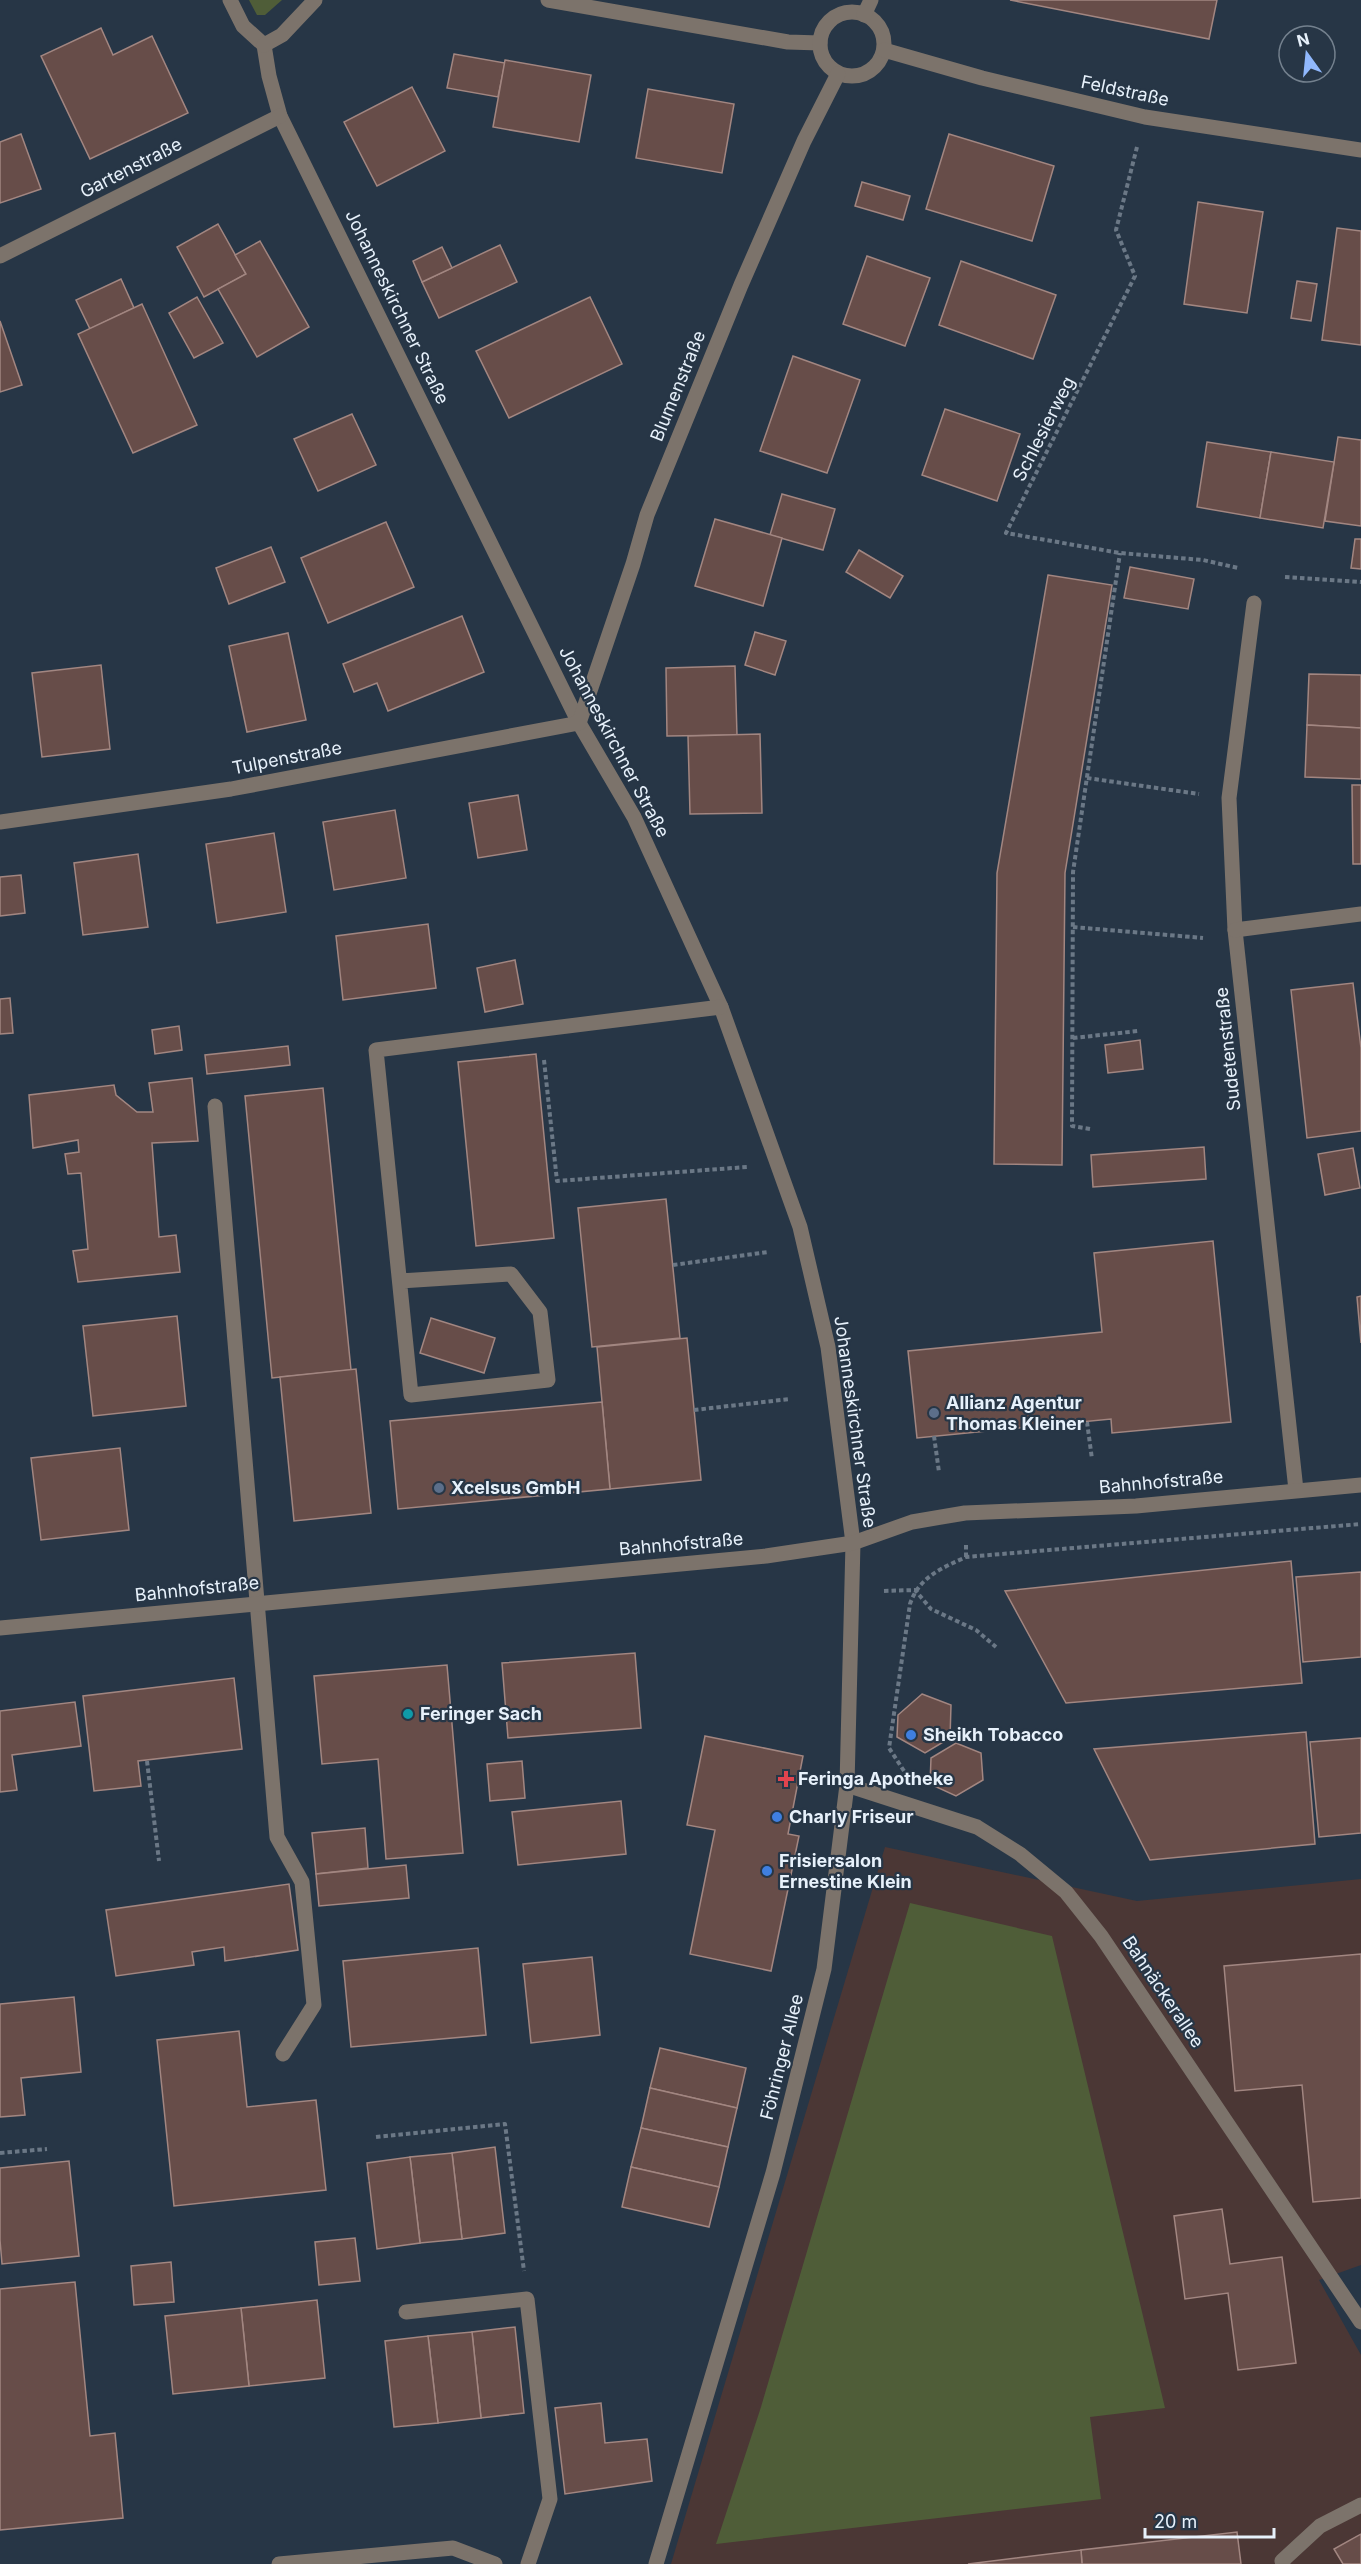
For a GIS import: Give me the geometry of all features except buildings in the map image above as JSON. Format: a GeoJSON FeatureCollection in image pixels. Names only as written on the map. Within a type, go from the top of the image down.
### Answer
{"type":"FeatureCollection","features":[{"type":"Feature","properties":{"kind":"street"},"geometry":{"type":"LineString","coordinates":[[230,0],[243,26],[264,45],[282,35],[315,0]]}},
{"type":"Feature","properties":{"kind":"street"},"geometry":{"type":"LineString","coordinates":[[548,0],[788,42],[820,43]]}},
{"type":"Feature","properties":{"kind":"street"},"geometry":{"type":"LineString","coordinates":[[864,15],[871,0]]}},
{"type":"Feature","properties":{"kind":"street"},"geometry":{"type":"LineString","coordinates":[[845,12],[864,15],[874,20],[882,31],[884,50],[877,66],[866,74],[853,76],[838,74],[822,59],[820,43],[824,28],[845,12]]}},
{"type":"Feature","properties":{"kind":"street","name":"Johanneskirchner Straße"},"geometry":{"type":"LineString","coordinates":[[264,45],[269,76],[280,116],[579,723],[634,817],[722,1007],[803,1237],[828,1347],[853,1543]]}},
{"type":"Feature","properties":{"kind":"street","name":"Feldstraße"},"geometry":{"type":"LineString","coordinates":[[884,50],[982,78],[1145,117],[1361,150]]}},
{"type":"Feature","properties":{"kind":"street","name":"Blumenstraße"},"geometry":{"type":"LineString","coordinates":[[579,723],[633,564],[647,515],[741,285],[809,130],[838,74]]}},
{"type":"Feature","properties":{"kind":"street","name":"Gartenstraße"},"geometry":{"type":"LineString","coordinates":[[0,256],[280,116]]}},
{"type":"Feature","properties":{"kind":"street","name":"Sudetenstraße"},"geometry":{"type":"LineString","coordinates":[[1254,603],[1229,798],[1235,930],[1296,1490]]}},
{"type":"Feature","properties":{"kind":"street","name":"Tulpenstraße"},"geometry":{"type":"LineString","coordinates":[[0,822],[231,789],[579,723]]}},
{"type":"Feature","properties":{"kind":"street"},"geometry":{"type":"LineString","coordinates":[[1235,930],[1361,914]]}},
{"type":"Feature","properties":{"kind":"street"},"geometry":{"type":"LineString","coordinates":[[400,1281],[511,1274],[540,1312],[548,1380],[411,1395],[376,1050],[722,1007]]}},
{"type":"Feature","properties":{"kind":"street"},"geometry":{"type":"LineString","coordinates":[[215,1106],[277,1837],[302,1882],[314,2005],[283,2054]]}},
{"type":"Feature","properties":{"kind":"street","name":"Bahnhofstraße"},"geometry":{"type":"LineString","coordinates":[[0,1628],[766,1556],[853,1543],[912,1522],[965,1513],[1136,1506],[1361,1485]]}},
{"type":"Feature","properties":{"kind":"street","name":"Föhringer Allee"},"geometry":{"type":"LineString","coordinates":[[656,2564],[773,2173],[824,1969],[847,1785],[853,1543]]}},
{"type":"Feature","properties":{"kind":"street","name":"Bahnäckerallee"},"geometry":{"type":"LineString","coordinates":[[847,1785],[977,1827],[1020,1854],[1066,1892],[1101,1936],[1361,2322]]}},
{"type":"Feature","properties":{"kind":"street"},"geometry":{"type":"LineString","coordinates":[[405,2312],[527,2299],[550,2499],[528,2564]]}},
{"type":"Feature","properties":{"kind":"street"},"geometry":{"type":"LineString","coordinates":[[1283,2564],[1282,2560],[1320,2526],[1361,2505]]}},
{"type":"Feature","properties":{"kind":"street"},"geometry":{"type":"LineString","coordinates":[[279,2564],[453,2548],[495,2564]]}},
{"type":"Feature","properties":{"kind":"path","name":"Schlesierweg"},"geometry":{"type":"LineString","coordinates":[[1145,117],[1116,230],[1135,276],[1006,533],[1120,553],[1203,560],[1238,568]]}},
{"type":"Feature","properties":{"kind":"path"},"geometry":{"type":"LineString","coordinates":[[1090,1129],[1072,1125],[1073,872],[1120,553]]}},
{"type":"Feature","properties":{"kind":"path"},"geometry":{"type":"LineString","coordinates":[[1285,577],[1361,582]]}},
{"type":"Feature","properties":{"kind":"path"},"geometry":{"type":"LineString","coordinates":[[1087,778],[1229,798]]}},
{"type":"Feature","properties":{"kind":"path"},"geometry":{"type":"LineString","coordinates":[[1073,927],[1203,938]]}},
{"type":"Feature","properties":{"kind":"path"},"geometry":{"type":"LineString","coordinates":[[541,1029],[557,1181],[747,1167]]}},
{"type":"Feature","properties":{"kind":"path"},"geometry":{"type":"LineString","coordinates":[[1073,1038],[1138,1031]]}},
{"type":"Feature","properties":{"kind":"path"},"geometry":{"type":"LineString","coordinates":[[673,1265],[768,1252]]}},
{"type":"Feature","properties":{"kind":"path"},"geometry":{"type":"LineString","coordinates":[[694,1410],[790,1399]]}},
{"type":"Feature","properties":{"kind":"path"},"geometry":{"type":"LineString","coordinates":[[1087,1422],[1092,1459]]}},
{"type":"Feature","properties":{"kind":"path"},"geometry":{"type":"LineString","coordinates":[[934,1436],[939,1473]]}},
{"type":"Feature","properties":{"kind":"path"},"geometry":{"type":"LineString","coordinates":[[905,1772],[889,1748],[910,1604],[915,1590],[939,1569],[966,1557],[1127,1541],[1361,1524]]}},
{"type":"Feature","properties":{"kind":"path"},"geometry":{"type":"LineString","coordinates":[[966,1557],[967,1538]]}},
{"type":"Feature","properties":{"kind":"path"},"geometry":{"type":"LineString","coordinates":[[884,1591],[915,1590]]}},
{"type":"Feature","properties":{"kind":"path"},"geometry":{"type":"LineString","coordinates":[[915,1590],[931,1609],[976,1630],[996,1647]]}},
{"type":"Feature","properties":{"kind":"path"},"geometry":{"type":"LineString","coordinates":[[147,1761],[159,1860]]}},
{"type":"Feature","properties":{"kind":"path"},"geometry":{"type":"LineString","coordinates":[[376,2137],[505,2124],[527,2299]]}},
{"type":"Feature","properties":{"kind":"path"},"geometry":{"type":"LineString","coordinates":[[0,2153],[47,2148]]}},
{"type":"Feature","properties":{"kind":"shaded area"},"geometry":{"type":"Polygon","coordinates":[[[885,1847],[1137,1901],[1361,1879],[1361,2265],[1319,2280],[1361,2355],[1361,2564],[671,2564],[885,1847]]]}},
{"type":"Feature","properties":{"kind":"green space"},"geometry":{"type":"Polygon","coordinates":[[[249,0],[282,0],[265,15],[257,15],[249,0]]]}},
{"type":"Feature","properties":{"kind":"green space"},"geometry":{"type":"Polygon","coordinates":[[[910,1903],[1052,1936],[1165,2408],[1090,2417],[1101,2499],[716,2544],[761,2407],[910,1903]]]}},
{"type":"Feature","properties":{"kind":"place","name":"Allianz Agentur Thomas Kleiner"},"geometry":{"type":"Point","coordinates":[934,1413]}},
{"type":"Feature","properties":{"kind":"place","name":"Xcelsus GmbH"},"geometry":{"type":"Point","coordinates":[439,1488]}},
{"type":"Feature","properties":{"kind":"place","name":"Feringer Sach"},"geometry":{"type":"Point","coordinates":[408,1714]}},
{"type":"Feature","properties":{"kind":"place","name":"Sheikh Tobacco"},"geometry":{"type":"Point","coordinates":[911,1735]}},
{"type":"Feature","properties":{"kind":"place","name":"Feringa Apotheke"},"geometry":{"type":"Point","coordinates":[786,1779]}},
{"type":"Feature","properties":{"kind":"place","name":"Charly Friseur"},"geometry":{"type":"Point","coordinates":[777,1817]}},
{"type":"Feature","properties":{"kind":"place","name":"Frisiersalon Ernestine Klein"},"geometry":{"type":"Point","coordinates":[767,1871]}}]}
